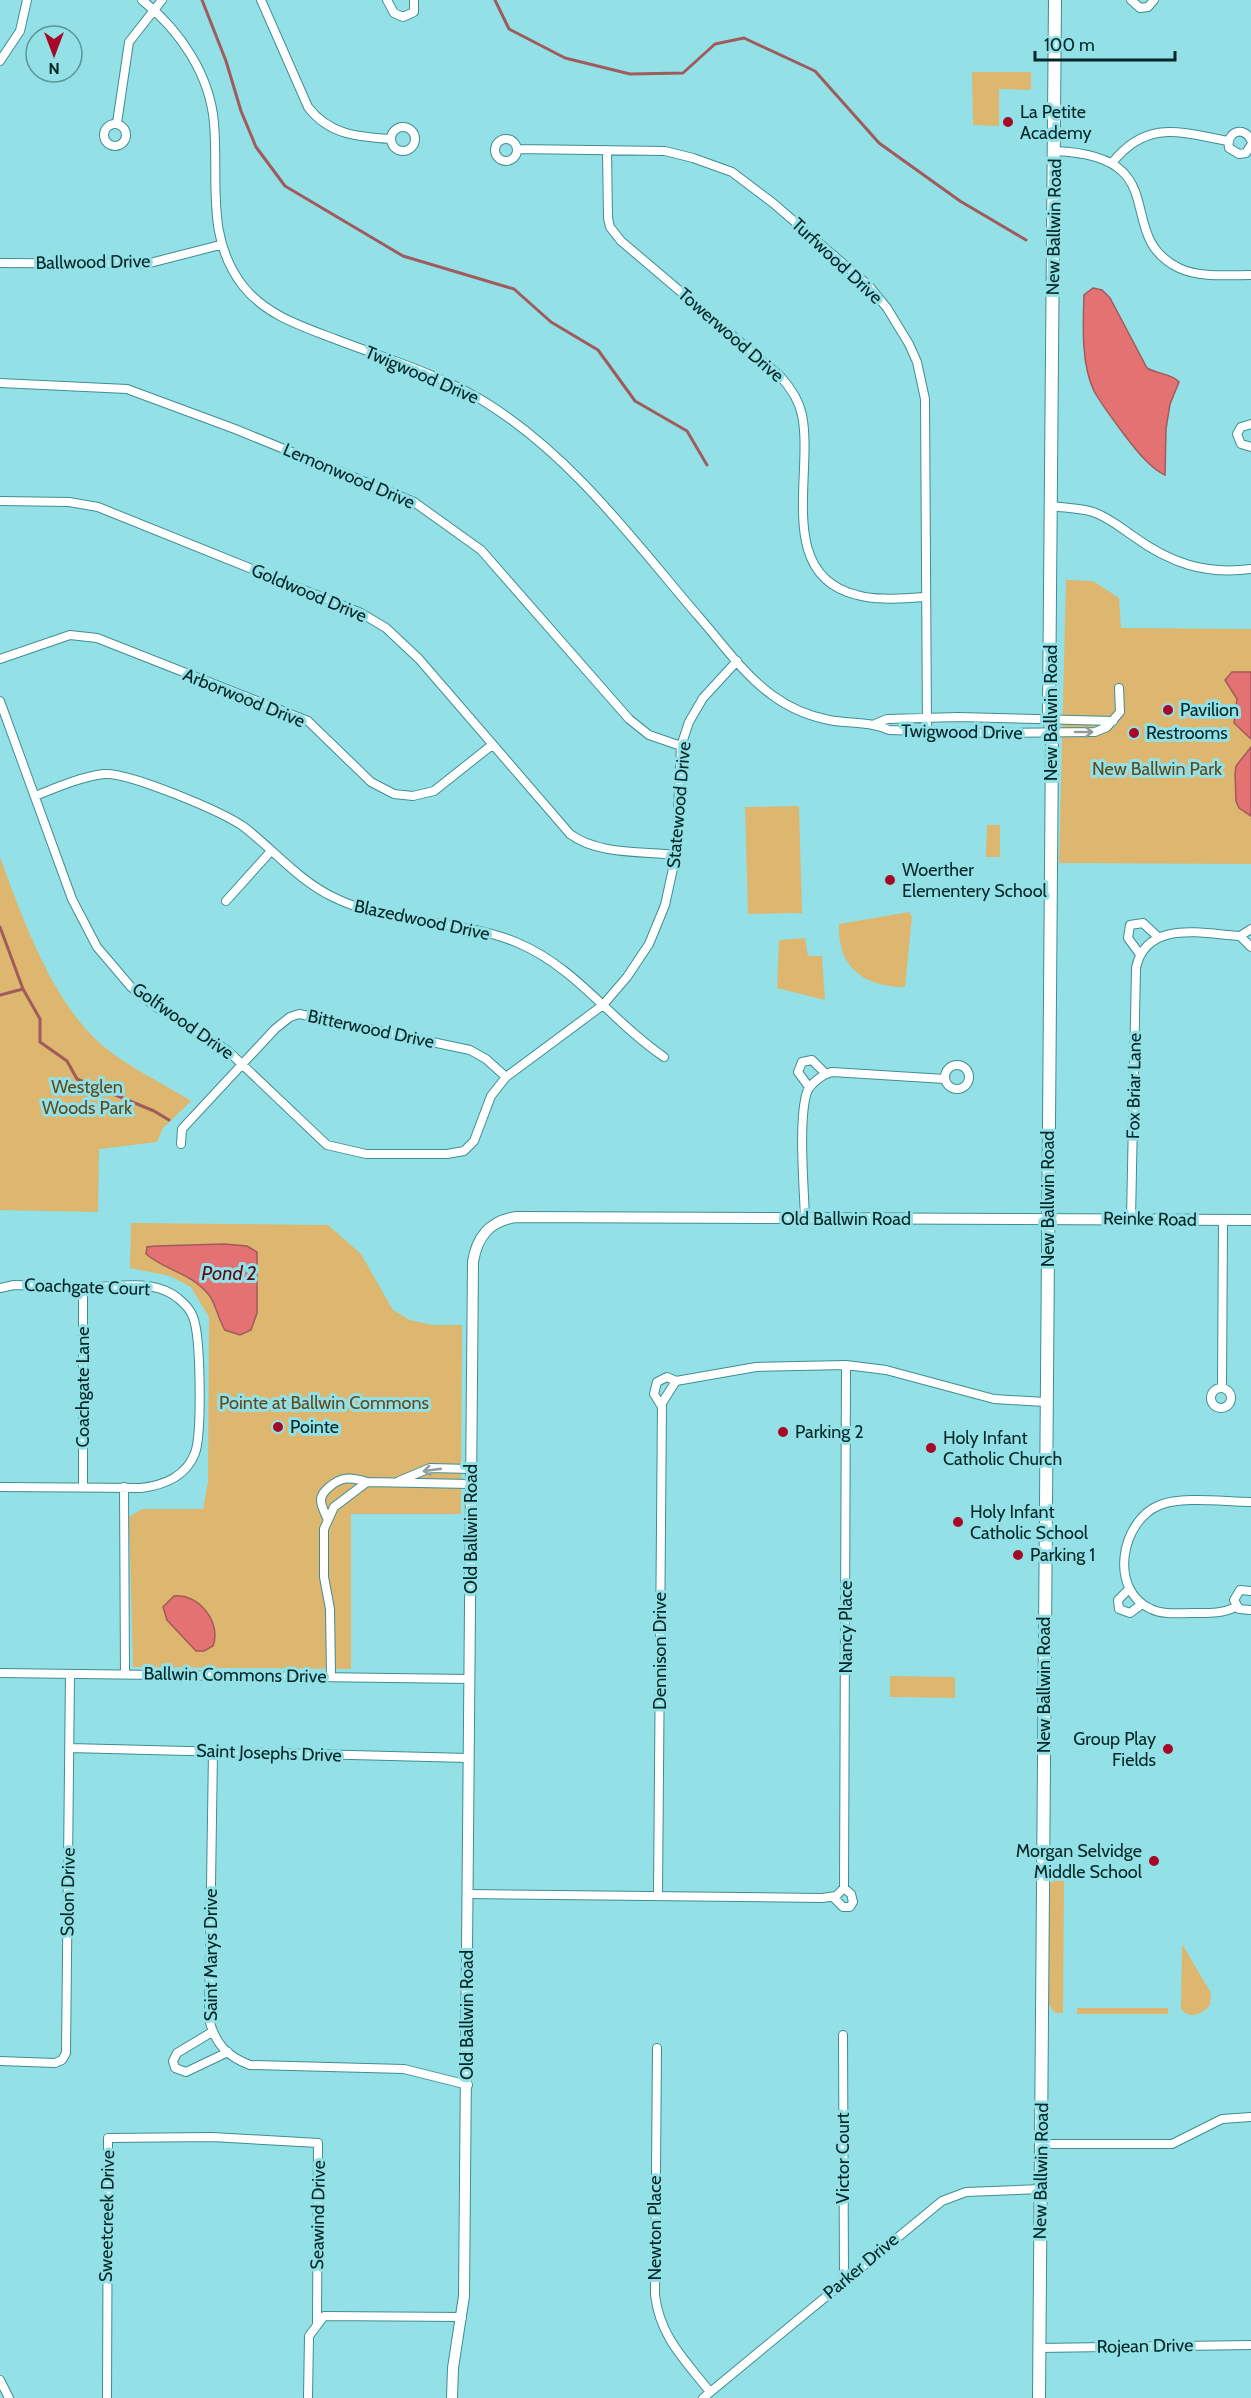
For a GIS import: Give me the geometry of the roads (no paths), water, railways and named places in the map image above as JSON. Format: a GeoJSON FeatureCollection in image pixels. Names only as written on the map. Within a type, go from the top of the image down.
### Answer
{"type":"FeatureCollection","features":[{"type":"Feature","properties":{"kind":"main road","name":"New Ballwin Road"},"geometry":{"type":"LineString","coordinates":[[1039,2398],[1045,1402],[1050,1220],[1050,717],[1055,0]]}},
{"type":"Feature","properties":{"kind":"street"},"geometry":{"type":"LineString","coordinates":[[0,61],[20,31],[27,0]]}},
{"type":"Feature","properties":{"kind":"street","name":"Twigwood Drive"},"geometry":{"type":"LineString","coordinates":[[142,0],[174,30],[192,56],[209,96],[214,124],[220,245],[233,272],[245,288],[281,317],[455,386],[486,403],[530,434],[596,496],[737,661],[772,696],[798,709],[829,720],[875,724],[889,730],[1050,733]]}},
{"type":"Feature","properties":{"kind":"street"},"geometry":{"type":"LineString","coordinates":[[117,123],[129,42],[162,0]]}},
{"type":"Feature","properties":{"kind":"street"},"geometry":{"type":"LineString","coordinates":[[261,0],[308,107],[315,117],[345,134],[390,139]]}},
{"type":"Feature","properties":{"kind":"street"},"geometry":{"type":"LineString","coordinates":[[387,0],[394,13],[403,17],[414,12],[414,0]]}},
{"type":"Feature","properties":{"kind":"street"},"geometry":{"type":"LineString","coordinates":[[1131,0],[1140,8],[1148,7],[1154,0]]}},
{"type":"Feature","properties":{"kind":"street"},"geometry":{"type":"LineString","coordinates":[[1112,163],[1137,139],[1157,132],[1176,131],[1228,141]]}},
{"type":"Feature","properties":{"kind":"street"},"geometry":{"type":"LineString","coordinates":[[1228,141],[1232,134],[1239,131],[1246,133],[1251,140]]}},
{"type":"Feature","properties":{"kind":"street"},"geometry":{"type":"LineString","coordinates":[[1228,141],[1232,151],[1239,154],[1246,153],[1251,145]]}},
{"type":"Feature","properties":{"kind":"street","name":"Turfwood Drive"},"geometry":{"type":"LineString","coordinates":[[518,150],[665,151],[732,172],[773,203],[853,272],[887,308],[917,362],[925,399],[927,730]]}},
{"type":"Feature","properties":{"kind":"street","name":"Towerwood Drive"},"geometry":{"type":"LineString","coordinates":[[607,150],[610,227],[621,241],[780,376],[798,402],[804,428],[803,532],[816,570],[834,586],[859,596],[925,597]]}},
{"type":"Feature","properties":{"kind":"street"},"geometry":{"type":"LineString","coordinates":[[1055,151],[1091,154],[1112,163],[1128,177],[1139,200],[1148,235],[1172,264],[1202,274],[1251,275]]}},
{"type":"Feature","properties":{"kind":"street","name":"Ballwood Drive"},"geometry":{"type":"LineString","coordinates":[[0,263],[146,264],[220,245]]}},
{"type":"Feature","properties":{"kind":"street","name":"Lemonwood Drive"},"geometry":{"type":"LineString","coordinates":[[0,383],[127,388],[236,429],[414,502],[481,550],[629,719],[649,735],[681,746]]}},
{"type":"Feature","properties":{"kind":"street"},"geometry":{"type":"LineString","coordinates":[[1251,424],[1240,427],[1237,434],[1241,444],[1251,447]]}},
{"type":"Feature","properties":{"kind":"street","name":"Goldwood Drive"},"geometry":{"type":"LineString","coordinates":[[0,501],[69,502],[98,507],[349,606],[374,620],[400,640],[578,840],[601,847],[676,855]]}},
{"type":"Feature","properties":{"kind":"street"},"geometry":{"type":"LineString","coordinates":[[1052,506],[1094,512],[1120,526],[1159,553],[1193,568],[1221,572],[1251,568]]}},
{"type":"Feature","properties":{"kind":"street","name":"Arborwood Drive"},"geometry":{"type":"LineString","coordinates":[[0,659],[70,635],[97,638],[308,722],[371,782],[394,794],[412,796],[434,791],[492,745]]}},
{"type":"Feature","properties":{"kind":"street","name":"Statewood Drive"},"geometry":{"type":"LineString","coordinates":[[474,1141],[491,1096],[506,1077],[567,1034],[603,1005],[627,977],[650,944],[665,905],[676,855],[681,746],[689,722],[703,698],[737,661]]}},
{"type":"Feature","properties":{"kind":"street"},"geometry":{"type":"LineString","coordinates":[[1050,733],[1095,732],[1107,727],[1120,712],[1119,688]]}},
{"type":"Feature","properties":{"kind":"street","name":"Golfwood Drive"},"geometry":{"type":"LineString","coordinates":[[0,701],[72,899],[103,955],[131,987],[156,1007],[215,1041],[244,1064],[315,1136],[339,1150],[366,1154],[447,1154],[464,1151],[474,1141]]}},
{"type":"Feature","properties":{"kind":"street"},"geometry":{"type":"LineString","coordinates":[[1050,717],[1113,721]]}},
{"type":"Feature","properties":{"kind":"street","name":"Twigwood Drive"},"geometry":{"type":"LineString","coordinates":[[875,724],[887,719],[1050,717]]}},
{"type":"Feature","properties":{"kind":"street","name":"Blazedwood Drive"},"geometry":{"type":"LineString","coordinates":[[35,796],[82,778],[119,775],[231,819],[306,881],[350,904],[482,932],[524,946],[566,970],[630,1032],[664,1057]]}},
{"type":"Feature","properties":{"kind":"street"},"geometry":{"type":"LineString","coordinates":[[226,901],[271,851]]}},
{"type":"Feature","properties":{"kind":"street","name":"Fox Briar Lane"},"geometry":{"type":"LineString","coordinates":[[1131,1219],[1136,968],[1139,953],[1128,938],[1130,925],[1143,923],[1158,937]]}},
{"type":"Feature","properties":{"kind":"street"},"geometry":{"type":"LineString","coordinates":[[1139,953],[1158,937],[1192,933],[1240,936],[1251,929]]}},
{"type":"Feature","properties":{"kind":"street"},"geometry":{"type":"LineString","coordinates":[[1240,936],[1251,947]]}},
{"type":"Feature","properties":{"kind":"street","name":"Bitterwood Drive"},"geometry":{"type":"LineString","coordinates":[[181,1144],[182,1129],[282,1022],[299,1014],[470,1050],[486,1059],[506,1077]]}},
{"type":"Feature","properties":{"kind":"street"},"geometry":{"type":"LineString","coordinates":[[809,1087],[798,1072],[802,1062],[812,1060],[825,1073]]}},
{"type":"Feature","properties":{"kind":"street"},"geometry":{"type":"LineString","coordinates":[[805,1219],[804,1113],[809,1087],[825,1073],[860,1072],[945,1079]]}},
{"type":"Feature","properties":{"kind":"street","name":"Old Ballwin Road"},"geometry":{"type":"LineString","coordinates":[[452,2398],[453,2368],[462,2317],[468,2085],[467,1894],[473,1262],[478,1243],[492,1224],[516,1217],[1050,1220]]}},
{"type":"Feature","properties":{"kind":"street","name":"Reinke Road"},"geometry":{"type":"LineString","coordinates":[[1050,1220],[1251,1220]]}},
{"type":"Feature","properties":{"kind":"street"},"geometry":{"type":"LineString","coordinates":[[1222,1388],[1223,1220]]}},
{"type":"Feature","properties":{"kind":"street","name":"Coachgate Court"},"geometry":{"type":"LineString","coordinates":[[0,1288],[14,1284],[83,1287],[142,1286],[163,1291],[186,1306],[196,1325],[198,1437],[195,1452],[182,1472],[163,1484],[124,1487],[0,1487]]}},
{"type":"Feature","properties":{"kind":"street","name":"Coachgate Lane"},"geometry":{"type":"LineString","coordinates":[[83,1287],[83,1487]]}},
{"type":"Feature","properties":{"kind":"street","name":"Dennison Drive"},"geometry":{"type":"LineString","coordinates":[[662,1407],[654,1394],[657,1382],[667,1377],[676,1381],[756,1366],[846,1365],[886,1370],[994,1399],[1045,1402]]}},
{"type":"Feature","properties":{"kind":"street","name":"Nancy Place"},"geometry":{"type":"LineString","coordinates":[[467,1894],[833,1897],[843,1907],[850,1907],[853,1902],[851,1894],[844,1888],[846,1365]]}},
{"type":"Feature","properties":{"kind":"street","name":"Dennison Drive"},"geometry":{"type":"LineString","coordinates":[[658,1894],[662,1407],[664,1397],[676,1381]]}},
{"type":"Feature","properties":{"kind":"street"},"geometry":{"type":"LineString","coordinates":[[396,1483],[430,1468],[471,1468]]}},
{"type":"Feature","properties":{"kind":"street"},"geometry":{"type":"LineString","coordinates":[[327,1518],[321,1502],[322,1494],[341,1478],[354,1478],[367,1482],[471,1484]]}},
{"type":"Feature","properties":{"kind":"street"},"geometry":{"type":"LineString","coordinates":[[331,1676],[330,1609],[324,1577],[324,1529],[327,1518],[342,1499],[367,1482]]}},
{"type":"Feature","properties":{"kind":"street"},"geometry":{"type":"LineString","coordinates":[[124,1487],[125,1674]]}},
{"type":"Feature","properties":{"kind":"street"},"geometry":{"type":"LineString","coordinates":[[1236,1607],[1224,1612],[1164,1612],[1142,1604],[1129,1589],[1125,1566],[1127,1544],[1132,1528],[1149,1511],[1178,1502],[1251,1502]]}},
{"type":"Feature","properties":{"kind":"street"},"geometry":{"type":"LineString","coordinates":[[1129,1589],[1118,1600],[1119,1610],[1130,1613],[1142,1604]]}},
{"type":"Feature","properties":{"kind":"street"},"geometry":{"type":"LineString","coordinates":[[1251,1591],[1244,1589],[1237,1593],[1234,1600],[1236,1607],[1242,1611],[1251,1610]]}},
{"type":"Feature","properties":{"kind":"street","name":"Ballwin Commons Drive"},"geometry":{"type":"LineString","coordinates":[[0,1673],[470,1679]]}},
{"type":"Feature","properties":{"kind":"street","name":"Solon Drive"},"geometry":{"type":"LineString","coordinates":[[0,2061],[55,2063],[62,2060],[66,2053],[70,1674]]}},
{"type":"Feature","properties":{"kind":"street","name":"Saint Josephs Drive"},"geometry":{"type":"LineString","coordinates":[[70,1748],[468,1758]]}},
{"type":"Feature","properties":{"kind":"street","name":"Saint Marys Drive"},"geometry":{"type":"LineString","coordinates":[[213,1751],[208,2019],[218,2044],[250,2065],[404,2069],[468,2085]]}},
{"type":"Feature","properties":{"kind":"street"},"geometry":{"type":"LineString","coordinates":[[833,1897],[844,1888]]}},
{"type":"Feature","properties":{"kind":"street","name":"Saint Marys Drive"},"geometry":{"type":"LineString","coordinates":[[212,2032],[177,2053],[173,2061],[175,2068],[186,2072],[228,2052]]}},
{"type":"Feature","properties":{"kind":"street","name":"Victor Court"},"geometry":{"type":"LineString","coordinates":[[843,2035],[844,2281]]}},
{"type":"Feature","properties":{"kind":"street","name":"Newton Place"},"geometry":{"type":"LineString","coordinates":[[657,2048],[658,2315],[665,2333],[707,2395]]}},
{"type":"Feature","properties":{"kind":"street"},"geometry":{"type":"LineString","coordinates":[[1041,2144],[1172,2144],[1222,2119],[1251,2117]]}},
{"type":"Feature","properties":{"kind":"street","name":"Seawind Drive"},"geometry":{"type":"LineString","coordinates":[[212,2137],[318,2143],[317,2322],[309,2336],[308,2398]]}},
{"type":"Feature","properties":{"kind":"street","name":"Sweetcreek Drive"},"geometry":{"type":"LineString","coordinates":[[107,2398],[108,2138],[212,2137]]}},
{"type":"Feature","properties":{"kind":"street","name":"Parker Drive"},"geometry":{"type":"LineString","coordinates":[[707,2395],[922,2215],[954,2195],[985,2190],[1041,2189]]}},
{"type":"Feature","properties":{"kind":"street"},"geometry":{"type":"LineString","coordinates":[[317,2322],[324,2316],[462,2317]]}},
{"type":"Feature","properties":{"kind":"street","name":"Rojean Drive"},"geometry":{"type":"LineString","coordinates":[[1038,2348],[1251,2345]]}},
{"type":"Feature","properties":{"kind":"street"},"geometry":{"type":"LineString","coordinates":[[0,2380],[9,2398]]}},
{"type":"Feature","properties":{"kind":"water"},"geometry":{"type":"Polygon","coordinates":[[[1093,288],[1102,290],[1110,298],[1147,368],[1173,377],[1179,382],[1170,404],[1166,429],[1165,475],[1139,453],[1094,391],[1087,369],[1083,319],[1084,295],[1093,288]]]}},
{"type":"Feature","properties":{"kind":"water"},"geometry":{"type":"Polygon","coordinates":[[[1232,672],[1251,672],[1251,739],[1234,723],[1237,699],[1225,680],[1232,672]]]}},
{"type":"Feature","properties":{"kind":"water"},"geometry":{"type":"Polygon","coordinates":[[[1251,747],[1251,816],[1239,808],[1236,801],[1235,774],[1236,766],[1251,747]]]}},
{"type":"Feature","properties":{"kind":"water","name":"Pond 2"},"geometry":{"type":"Polygon","coordinates":[[[224,1244],[247,1246],[257,1252],[257,1313],[251,1330],[240,1335],[225,1330],[209,1295],[202,1287],[146,1254],[147,1247],[224,1244]]]}},
{"type":"Feature","properties":{"kind":"water"},"geometry":{"type":"Polygon","coordinates":[[[174,1596],[191,1599],[206,1611],[214,1628],[213,1646],[204,1651],[196,1651],[167,1620],[163,1607],[174,1596]]]}},
{"type":"Feature","properties":{"kind":"waterway"},"geometry":{"type":"LineString","coordinates":[[202,0],[256,147],[285,186],[403,256],[514,289],[551,322],[598,350],[635,401],[687,431],[707,465]]}},
{"type":"Feature","properties":{"kind":"waterway"},"geometry":{"type":"LineString","coordinates":[[495,0],[509,29],[565,58],[630,74],[683,73],[715,44],[744,38],[815,71],[879,143],[960,201],[1026,240]]}},
{"type":"Feature","properties":{"kind":"waterway"},"geometry":{"type":"LineString","coordinates":[[0,927],[23,989],[40,1019],[40,1042],[67,1061],[77,1079],[154,1111],[169,1120]]}},
{"type":"Feature","properties":{"kind":"waterway"},"geometry":{"type":"LineString","coordinates":[[0,995],[23,989]]}},
{"type":"Feature","properties":{"kind":"place","name":"La Petite Academy"},"geometry":{"type":"Point","coordinates":[1008,122]}},
{"type":"Feature","properties":{"kind":"place","name":"Pavilion"},"geometry":{"type":"Point","coordinates":[1168,710]}},
{"type":"Feature","properties":{"kind":"place","name":"Restrooms"},"geometry":{"type":"Point","coordinates":[1134,733]}},
{"type":"Feature","properties":{"kind":"place","name":"Woerther Elementery School"},"geometry":{"type":"Point","coordinates":[890,880]}},
{"type":"Feature","properties":{"kind":"place","name":"Pointe"},"geometry":{"type":"Point","coordinates":[278,1427]}},
{"type":"Feature","properties":{"kind":"place","name":"Parking 2"},"geometry":{"type":"Point","coordinates":[783,1432]}},
{"type":"Feature","properties":{"kind":"place","name":"Holy Infant Catholic Church"},"geometry":{"type":"Point","coordinates":[931,1448]}},
{"type":"Feature","properties":{"kind":"place","name":"Holy Infant Catholic School"},"geometry":{"type":"Point","coordinates":[958,1522]}},
{"type":"Feature","properties":{"kind":"place","name":"Parking 1"},"geometry":{"type":"Point","coordinates":[1018,1555]}},
{"type":"Feature","properties":{"kind":"place","name":"Group Play Fields"},"geometry":{"type":"Point","coordinates":[1168,1749]}},
{"type":"Feature","properties":{"kind":"place","name":"Morgan Selvidge Middle School"},"geometry":{"type":"Point","coordinates":[1154,1861]}},
{"type":"Feature","properties":{"kind":"park label","name":"New Ballwin Park"},"geometry":{"type":"Point","coordinates":[1157,769]}},
{"type":"Feature","properties":{"kind":"park label","name":"Westglen Woods Park"},"geometry":{"type":"Point","coordinates":[87,1097]}},
{"type":"Feature","properties":{"kind":"park label","name":"Pointe at Ballwin Commons"},"geometry":{"type":"Point","coordinates":[324,1403]}}]}
